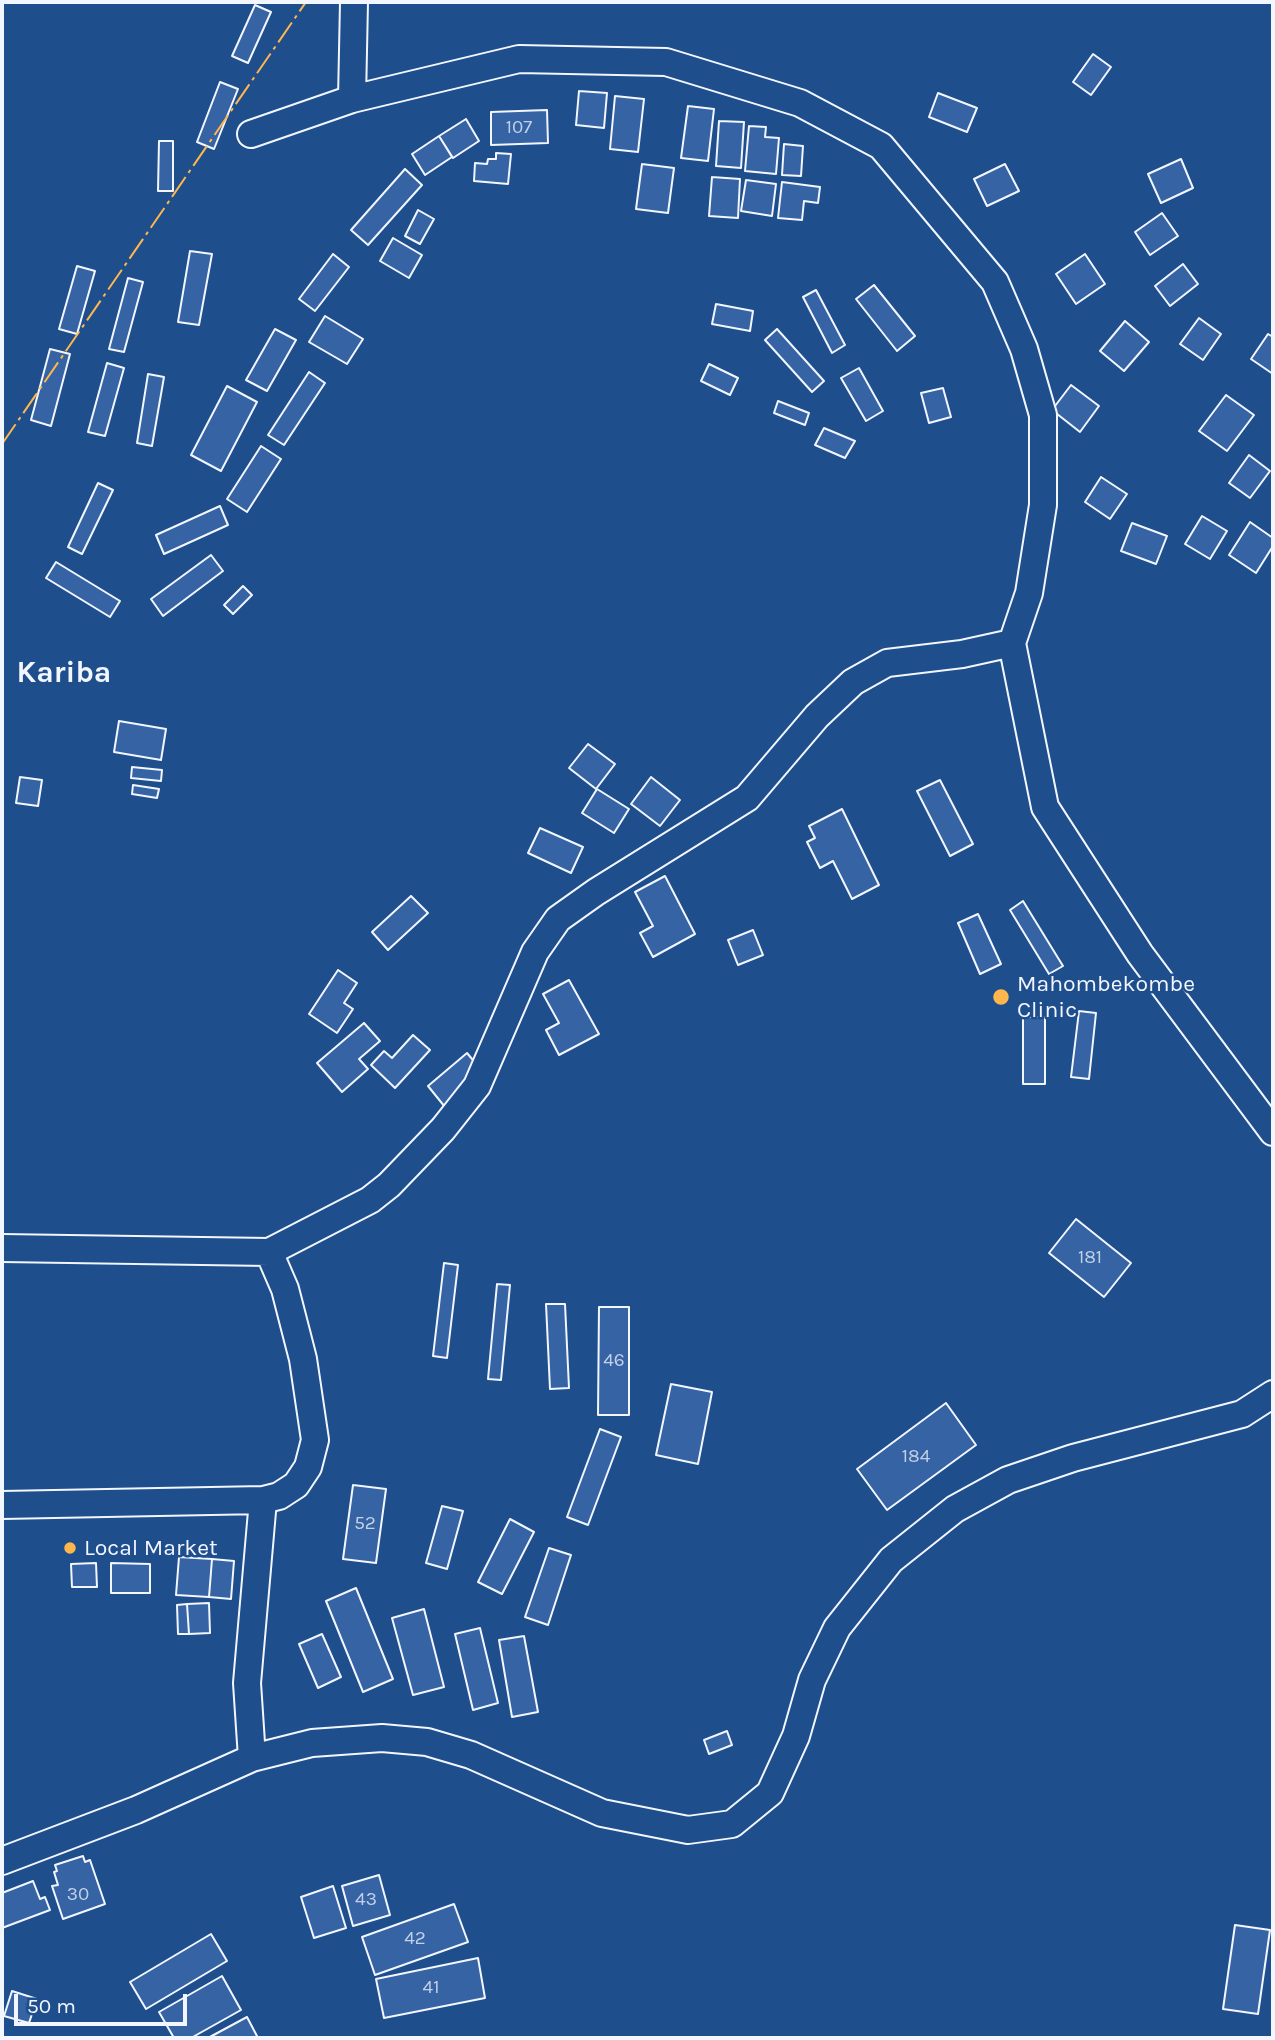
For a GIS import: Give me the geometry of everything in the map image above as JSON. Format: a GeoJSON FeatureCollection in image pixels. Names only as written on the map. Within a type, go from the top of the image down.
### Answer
{"type":"FeatureCollection","features":[{"type":"Feature","properties":{"kind":"street"},"geometry":{"type":"LineString","coordinates":[[352,99],[354,2]]}},
{"type":"Feature","properties":{"kind":"street"},"geometry":{"type":"LineString","coordinates":[[251,134],[352,99],[519,59],[666,62],[800,103],[881,146],[995,282],[1024,349],[1043,415],[1043,505],[1029,593],[1012,643],[1045,807],[1140,954],[1273,1132]]}},
{"type":"Feature","properties":{"kind":"street"},"geometry":{"type":"LineString","coordinates":[[2,1248],[269,1252],[370,1200],[389,1185],[443,1129],[477,1086],[535,952],[558,919],[596,892],[747,798],[817,716],[853,682],[887,663],[961,654],[1012,643]]}},
{"type":"Feature","properties":{"kind":"street"},"geometry":{"type":"LineString","coordinates":[[2,1505],[263,1500],[279,1496],[296,1485],[308,1467],[315,1440],[303,1359],[285,1289],[269,1252]]}},
{"type":"Feature","properties":{"kind":"street"},"geometry":{"type":"LineString","coordinates":[[2,1861],[136,1810],[252,1758],[312,1743],[382,1738],[427,1742],[471,1755],[602,1813],[688,1830],[732,1824],[770,1794],[796,1736],[812,1680],[837,1628],[891,1560],[902,1551],[955,1509],[1008,1480],[1073,1458],[1242,1414],[1273,1394]]}},
{"type":"Feature","properties":{"kind":"street"},"geometry":{"type":"LineString","coordinates":[[252,1758],[247,1684],[263,1500]]}},
{"type":"Feature","properties":{"kind":"building"},"geometry":{"type":"Polygon","coordinates":[[[255,5],[271,12],[248,63],[232,56],[255,5]]]}},
{"type":"Feature","properties":{"kind":"building"},"geometry":{"type":"Polygon","coordinates":[[[1093,54],[1111,67],[1091,95],[1073,82],[1093,54]]]}},
{"type":"Feature","properties":{"kind":"building"},"geometry":{"type":"Polygon","coordinates":[[[220,82],[238,89],[214,149],[197,142],[220,82]]]}},
{"type":"Feature","properties":{"kind":"building"},"geometry":{"type":"Polygon","coordinates":[[[579,91],[607,93],[604,128],[576,125],[579,91]]]}},
{"type":"Feature","properties":{"kind":"building"},"geometry":{"type":"Polygon","coordinates":[[[938,93],[977,108],[967,132],[929,117],[938,93]]]}},
{"type":"Feature","properties":{"kind":"building"},"geometry":{"type":"Polygon","coordinates":[[[615,96],[644,99],[638,152],[610,149],[615,96]]]}},
{"type":"Feature","properties":{"kind":"building"},"geometry":{"type":"Polygon","coordinates":[[[688,106],[714,109],[708,161],[681,158],[688,106]]]}},
{"type":"Feature","properties":{"kind":"building"},"geometry":{"type":"Polygon","coordinates":[[[547,110],[548,143],[491,145],[491,112],[547,110]]]}},
{"type":"Feature","properties":{"kind":"building"},"geometry":{"type":"Polygon","coordinates":[[[466,119],[479,141],[453,158],[439,136],[466,119]]]}},
{"type":"Feature","properties":{"kind":"building"},"geometry":{"type":"Polygon","coordinates":[[[719,121],[744,122],[741,168],[716,166],[719,121]]]}},
{"type":"Feature","properties":{"kind":"building"},"geometry":{"type":"Polygon","coordinates":[[[749,126],[766,127],[765,137],[779,138],[776,174],[745,171],[749,126]]]}},
{"type":"Feature","properties":{"kind":"building"},"geometry":{"type":"Polygon","coordinates":[[[439,136],[452,157],[425,175],[412,154],[439,136]]]}},
{"type":"Feature","properties":{"kind":"building"},"geometry":{"type":"Polygon","coordinates":[[[159,141],[173,141],[173,191],[158,191],[159,141]]]}},
{"type":"Feature","properties":{"kind":"building"},"geometry":{"type":"Polygon","coordinates":[[[784,144],[803,146],[801,176],[782,175],[784,144]]]}},
{"type":"Feature","properties":{"kind":"building"},"geometry":{"type":"Polygon","coordinates":[[[496,153],[511,154],[508,184],[474,181],[475,163],[487,164],[488,159],[496,159],[496,153]]]}},
{"type":"Feature","properties":{"kind":"building"},"geometry":{"type":"Polygon","coordinates":[[[1181,159],[1193,188],[1161,203],[1148,174],[1181,159]]]}},
{"type":"Feature","properties":{"kind":"building"},"geometry":{"type":"Polygon","coordinates":[[[642,164],[674,168],[668,213],[636,209],[642,164]]]}},
{"type":"Feature","properties":{"kind":"building"},"geometry":{"type":"Polygon","coordinates":[[[1005,164],[1019,191],[987,206],[974,179],[1005,164]]]}},
{"type":"Feature","properties":{"kind":"building"},"geometry":{"type":"Polygon","coordinates":[[[405,169],[422,185],[368,245],[351,230],[405,169]]]}},
{"type":"Feature","properties":{"kind":"building"},"geometry":{"type":"Polygon","coordinates":[[[712,177],[740,179],[738,218],[709,216],[712,177]]]}},
{"type":"Feature","properties":{"kind":"building"},"geometry":{"type":"Polygon","coordinates":[[[746,180],[776,184],[772,216],[741,211],[746,180]]]}},
{"type":"Feature","properties":{"kind":"building"},"geometry":{"type":"Polygon","coordinates":[[[782,182],[820,187],[818,203],[804,201],[802,220],[778,218],[782,182]]]}},
{"type":"Feature","properties":{"kind":"building"},"geometry":{"type":"Polygon","coordinates":[[[418,210],[434,219],[420,244],[405,236],[418,210]]]}},
{"type":"Feature","properties":{"kind":"building"},"geometry":{"type":"Polygon","coordinates":[[[1162,213],[1178,236],[1150,255],[1135,232],[1162,213]]]}},
{"type":"Feature","properties":{"kind":"building"},"geometry":{"type":"Polygon","coordinates":[[[393,238],[422,255],[409,278],[380,261],[393,238]]]}},
{"type":"Feature","properties":{"kind":"building"},"geometry":{"type":"Polygon","coordinates":[[[190,251],[212,254],[199,325],[178,322],[190,251]]]}},
{"type":"Feature","properties":{"kind":"building"},"geometry":{"type":"Polygon","coordinates":[[[333,254],[349,267],[315,311],[299,299],[333,254]]]}},
{"type":"Feature","properties":{"kind":"building"},"geometry":{"type":"Polygon","coordinates":[[[1085,254],[1105,284],[1076,304],[1056,274],[1085,254]]]}},
{"type":"Feature","properties":{"kind":"building"},"geometry":{"type":"Polygon","coordinates":[[[1183,264],[1198,284],[1170,306],[1155,286],[1183,264]]]}},
{"type":"Feature","properties":{"kind":"building"},"geometry":{"type":"Polygon","coordinates":[[[77,266],[95,271],[77,334],[59,329],[77,266]]]}},
{"type":"Feature","properties":{"kind":"building"},"geometry":{"type":"Polygon","coordinates":[[[128,278],[143,282],[124,352],[109,349],[128,278]]]}},
{"type":"Feature","properties":{"kind":"building"},"geometry":{"type":"Polygon","coordinates":[[[874,285],[915,336],[897,351],[856,299],[874,285]]]}},
{"type":"Feature","properties":{"kind":"building"},"geometry":{"type":"Polygon","coordinates":[[[816,290],[845,345],[832,353],[803,297],[816,290]]]}},
{"type":"Feature","properties":{"kind":"building"},"geometry":{"type":"Polygon","coordinates":[[[716,304],[753,311],[750,331],[712,324],[716,304]]]}},
{"type":"Feature","properties":{"kind":"building"},"geometry":{"type":"Polygon","coordinates":[[[325,316],[363,339],[347,364],[309,342],[325,316]]]}},
{"type":"Feature","properties":{"kind":"building"},"geometry":{"type":"Polygon","coordinates":[[[1199,318],[1221,334],[1203,360],[1180,344],[1199,318]]]}},
{"type":"Feature","properties":{"kind":"building"},"geometry":{"type":"Polygon","coordinates":[[[1125,321],[1149,342],[1124,371],[1100,351],[1125,321]]]}},
{"type":"Feature","properties":{"kind":"building"},"geometry":{"type":"Polygon","coordinates":[[[275,329],[296,340],[267,391],[246,380],[275,329]]]}},
{"type":"Feature","properties":{"kind":"building"},"geometry":{"type":"Polygon","coordinates":[[[777,329],[824,381],[812,392],[765,340],[777,329]]]}},
{"type":"Feature","properties":{"kind":"building"},"geometry":{"type":"Polygon","coordinates":[[[1268,334],[1273,337],[1273,374],[1251,359],[1268,334]]]}},
{"type":"Feature","properties":{"kind":"building"},"geometry":{"type":"Polygon","coordinates":[[[50,349],[70,354],[51,426],[31,420],[50,349]]]}},
{"type":"Feature","properties":{"kind":"building"},"geometry":{"type":"Polygon","coordinates":[[[107,363],[124,368],[105,436],[88,432],[107,363]]]}},
{"type":"Feature","properties":{"kind":"building"},"geometry":{"type":"Polygon","coordinates":[[[709,364],[738,378],[730,395],[701,381],[709,364]]]}},
{"type":"Feature","properties":{"kind":"building"},"geometry":{"type":"Polygon","coordinates":[[[859,368],[883,411],[866,421],[841,378],[859,368]]]}},
{"type":"Feature","properties":{"kind":"building"},"geometry":{"type":"Polygon","coordinates":[[[309,372],[325,383],[284,445],[268,435],[309,372]]]}},
{"type":"Feature","properties":{"kind":"building"},"geometry":{"type":"Polygon","coordinates":[[[148,374],[164,377],[152,446],[137,443],[148,374]]]}},
{"type":"Feature","properties":{"kind":"building"},"geometry":{"type":"Polygon","coordinates":[[[1071,385],[1099,406],[1080,432],[1052,410],[1071,385]]]}},
{"type":"Feature","properties":{"kind":"building"},"geometry":{"type":"Polygon","coordinates":[[[227,386],[257,402],[221,471],[191,455],[227,386]]]}},
{"type":"Feature","properties":{"kind":"building"},"geometry":{"type":"Polygon","coordinates":[[[943,388],[951,417],[929,423],[921,393],[943,388]]]}},
{"type":"Feature","properties":{"kind":"building"},"geometry":{"type":"Polygon","coordinates":[[[1226,395],[1254,415],[1227,451],[1199,431],[1226,395]]]}},
{"type":"Feature","properties":{"kind":"building"},"geometry":{"type":"Polygon","coordinates":[[[778,401],[809,413],[805,425],[774,413],[778,401]]]}},
{"type":"Feature","properties":{"kind":"building"},"geometry":{"type":"Polygon","coordinates":[[[824,428],[855,441],[845,458],[815,445],[824,428]]]}},
{"type":"Feature","properties":{"kind":"building"},"geometry":{"type":"Polygon","coordinates":[[[261,446],[281,459],[247,512],[227,499],[261,446]]]}},
{"type":"Feature","properties":{"kind":"building"},"geometry":{"type":"Polygon","coordinates":[[[1249,455],[1270,471],[1250,498],[1229,483],[1249,455]]]}},
{"type":"Feature","properties":{"kind":"building"},"geometry":{"type":"Polygon","coordinates":[[[1101,477],[1127,494],[1110,519],[1085,502],[1101,477]]]}},
{"type":"Feature","properties":{"kind":"building"},"geometry":{"type":"Polygon","coordinates":[[[98,483],[113,490],[82,554],[68,547],[98,483]]]}},
{"type":"Feature","properties":{"kind":"building"},"geometry":{"type":"Polygon","coordinates":[[[220,506],[228,525],[164,554],[156,535],[220,506]]]}},
{"type":"Feature","properties":{"kind":"building"},"geometry":{"type":"Polygon","coordinates":[[[1202,516],[1227,531],[1210,559],[1185,544],[1202,516]]]}},
{"type":"Feature","properties":{"kind":"building"},"geometry":{"type":"Polygon","coordinates":[[[1250,522],[1273,538],[1273,546],[1256,573],[1229,555],[1250,522]]]}},
{"type":"Feature","properties":{"kind":"building"},"geometry":{"type":"Polygon","coordinates":[[[1132,523],[1167,536],[1156,564],[1121,551],[1132,523]]]}},
{"type":"Feature","properties":{"kind":"building"},"geometry":{"type":"Polygon","coordinates":[[[211,555],[223,571],[163,616],[151,599],[211,555]]]}},
{"type":"Feature","properties":{"kind":"building"},"geometry":{"type":"Polygon","coordinates":[[[56,562],[120,601],[110,617],[46,578],[56,562]]]}},
{"type":"Feature","properties":{"kind":"building"},"geometry":{"type":"Polygon","coordinates":[[[243,586],[252,595],[233,614],[224,605],[243,586]]]}},
{"type":"Feature","properties":{"kind":"building"},"geometry":{"type":"Polygon","coordinates":[[[119,721],[166,729],[161,760],[114,752],[119,721]]]}},
{"type":"Feature","properties":{"kind":"building"},"geometry":{"type":"Polygon","coordinates":[[[588,744],[615,764],[596,789],[569,768],[588,744]]]}},
{"type":"Feature","properties":{"kind":"building"},"geometry":{"type":"Polygon","coordinates":[[[132,767],[162,770],[161,781],[131,778],[132,767]]]}},
{"type":"Feature","properties":{"kind":"building"},"geometry":{"type":"Polygon","coordinates":[[[20,777],[42,780],[38,806],[16,803],[20,777]]]}},
{"type":"Feature","properties":{"kind":"building"},"geometry":{"type":"Polygon","coordinates":[[[651,777],[680,800],[660,826],[631,804],[651,777]]]}},
{"type":"Feature","properties":{"kind":"building"},"geometry":{"type":"Polygon","coordinates":[[[940,780],[973,844],[950,856],[917,791],[940,780]]]}},
{"type":"Feature","properties":{"kind":"building"},"geometry":{"type":"Polygon","coordinates":[[[133,785],[159,789],[157,798],[132,794],[133,785]]]}},
{"type":"Feature","properties":{"kind":"building"},"geometry":{"type":"Polygon","coordinates":[[[597,789],[629,809],[614,833],[582,813],[597,789]]]}},
{"type":"Feature","properties":{"kind":"building"},"geometry":{"type":"Polygon","coordinates":[[[842,809],[879,885],[852,899],[833,861],[820,868],[807,842],[815,838],[809,826],[842,809]]]}},
{"type":"Feature","properties":{"kind":"building"},"geometry":{"type":"Polygon","coordinates":[[[540,828],[583,847],[571,873],[528,853],[540,828]]]}},
{"type":"Feature","properties":{"kind":"building"},"geometry":{"type":"Polygon","coordinates":[[[665,876],[695,934],[653,957],[640,933],[653,926],[635,892],[665,876]]]}},
{"type":"Feature","properties":{"kind":"building"},"geometry":{"type":"Polygon","coordinates":[[[411,896],[428,913],[388,950],[372,932],[411,896]]]}},
{"type":"Feature","properties":{"kind":"building"},"geometry":{"type":"Polygon","coordinates":[[[1023,901],[1063,966],[1049,974],[1010,910],[1023,901]]]}},
{"type":"Feature","properties":{"kind":"building"},"geometry":{"type":"Polygon","coordinates":[[[978,914],[1001,964],[980,974],[958,923],[978,914]]]}},
{"type":"Feature","properties":{"kind":"building"},"geometry":{"type":"Polygon","coordinates":[[[753,930],[763,955],[738,965],[728,940],[753,930]]]}},
{"type":"Feature","properties":{"kind":"building"},"geometry":{"type":"Polygon","coordinates":[[[338,970],[357,983],[344,1003],[353,1009],[337,1033],[309,1014],[338,970]]]}},
{"type":"Feature","properties":{"kind":"building"},"geometry":{"type":"Polygon","coordinates":[[[569,980],[599,1034],[559,1055],[546,1030],[559,1023],[543,994],[569,980]]]}},
{"type":"Feature","properties":{"kind":"building"},"geometry":{"type":"Polygon","coordinates":[[[1079,1011],[1096,1013],[1089,1079],[1071,1077],[1079,1011]]]}},
{"type":"Feature","properties":{"kind":"building"},"geometry":{"type":"Polygon","coordinates":[[[1023,1017],[1045,1017],[1045,1084],[1023,1084],[1023,1017]]]}},
{"type":"Feature","properties":{"kind":"building"},"geometry":{"type":"Polygon","coordinates":[[[364,1023],[380,1041],[359,1059],[368,1069],[342,1092],[317,1063],[364,1023]]]}},
{"type":"Feature","properties":{"kind":"building"},"geometry":{"type":"Polygon","coordinates":[[[413,1035],[430,1050],[395,1088],[371,1065],[384,1051],[392,1058],[413,1035]]]}},
{"type":"Feature","properties":{"kind":"building"},"geometry":{"type":"Polygon","coordinates":[[[467,1053],[488,1078],[449,1112],[428,1086],[467,1053]]]}},
{"type":"Feature","properties":{"kind":"building"},"geometry":{"type":"Polygon","coordinates":[[[1076,1219],[1131,1263],[1104,1297],[1049,1253],[1076,1219]]]}},
{"type":"Feature","properties":{"kind":"building"},"geometry":{"type":"Polygon","coordinates":[[[444,1263],[458,1265],[447,1358],[433,1356],[444,1263]]]}},
{"type":"Feature","properties":{"kind":"building"},"geometry":{"type":"Polygon","coordinates":[[[497,1284],[510,1285],[501,1380],[488,1379],[497,1284]]]}},
{"type":"Feature","properties":{"kind":"building"},"geometry":{"type":"Polygon","coordinates":[[[546,1304],[565,1304],[569,1388],[550,1389],[546,1304]]]}},
{"type":"Feature","properties":{"kind":"building"},"geometry":{"type":"Polygon","coordinates":[[[599,1307],[629,1307],[629,1415],[598,1415],[599,1307]]]}},
{"type":"Feature","properties":{"kind":"building"},"geometry":{"type":"Polygon","coordinates":[[[671,1384],[712,1392],[698,1464],[656,1455],[671,1384]]]}},
{"type":"Feature","properties":{"kind":"building"},"geometry":{"type":"Polygon","coordinates":[[[946,1403],[976,1445],[887,1510],[857,1469],[946,1403]]]}},
{"type":"Feature","properties":{"kind":"building"},"geometry":{"type":"Polygon","coordinates":[[[600,1429],[621,1437],[588,1525],[567,1517],[600,1429]]]}},
{"type":"Feature","properties":{"kind":"building"},"geometry":{"type":"Polygon","coordinates":[[[353,1485],[386,1489],[376,1563],[343,1559],[353,1485]]]}},
{"type":"Feature","properties":{"kind":"building"},"geometry":{"type":"Polygon","coordinates":[[[442,1506],[463,1511],[447,1569],[426,1563],[442,1506]]]}},
{"type":"Feature","properties":{"kind":"building"},"geometry":{"type":"Polygon","coordinates":[[[510,1519],[534,1532],[502,1594],[478,1582],[510,1519]]]}},
{"type":"Feature","properties":{"kind":"building"},"geometry":{"type":"Polygon","coordinates":[[[549,1548],[571,1555],[548,1625],[525,1617],[549,1548]]]}},
{"type":"Feature","properties":{"kind":"building"},"geometry":{"type":"Polygon","coordinates":[[[179,1557],[212,1559],[209,1597],[176,1595],[179,1557]]]}},
{"type":"Feature","properties":{"kind":"building"},"geometry":{"type":"Polygon","coordinates":[[[212,1559],[234,1561],[231,1599],[209,1597],[212,1559]]]}},
{"type":"Feature","properties":{"kind":"building"},"geometry":{"type":"Polygon","coordinates":[[[96,1563],[97,1587],[72,1587],[71,1564],[96,1563]]]}},
{"type":"Feature","properties":{"kind":"building"},"geometry":{"type":"Polygon","coordinates":[[[111,1563],[150,1564],[150,1593],[111,1593],[111,1563]]]}},
{"type":"Feature","properties":{"kind":"building"},"geometry":{"type":"Polygon","coordinates":[[[356,1588],[393,1679],[363,1692],[326,1601],[356,1588]]]}},
{"type":"Feature","properties":{"kind":"building"},"geometry":{"type":"Polygon","coordinates":[[[209,1603],[210,1633],[189,1634],[187,1604],[209,1603]]]}},
{"type":"Feature","properties":{"kind":"building"},"geometry":{"type":"Polygon","coordinates":[[[187,1604],[189,1634],[178,1634],[177,1605],[187,1604]]]}},
{"type":"Feature","properties":{"kind":"building"},"geometry":{"type":"Polygon","coordinates":[[[424,1609],[444,1687],[413,1695],[392,1618],[424,1609]]]}},
{"type":"Feature","properties":{"kind":"building"},"geometry":{"type":"Polygon","coordinates":[[[480,1628],[498,1703],[473,1710],[455,1634],[480,1628]]]}},
{"type":"Feature","properties":{"kind":"building"},"geometry":{"type":"Polygon","coordinates":[[[322,1634],[341,1677],[318,1688],[299,1644],[322,1634]]]}},
{"type":"Feature","properties":{"kind":"building"},"geometry":{"type":"Polygon","coordinates":[[[524,1636],[538,1712],[512,1717],[499,1640],[524,1636]]]}},
{"type":"Feature","properties":{"kind":"building"},"geometry":{"type":"Polygon","coordinates":[[[727,1731],[732,1745],[709,1754],[704,1740],[727,1731]]]}},
{"type":"Feature","properties":{"kind":"building"},"geometry":{"type":"Polygon","coordinates":[[[83,1856],[85,1862],[90,1860],[105,1904],[63,1919],[52,1886],[58,1885],[55,1865],[83,1856]]]}},
{"type":"Feature","properties":{"kind":"building"},"geometry":{"type":"Polygon","coordinates":[[[379,1875],[390,1915],[353,1926],[342,1886],[379,1875]]]}},
{"type":"Feature","properties":{"kind":"building"},"geometry":{"type":"Polygon","coordinates":[[[33,1881],[40,1899],[45,1897],[50,1910],[2,1928],[2,1893],[33,1881]]]}},
{"type":"Feature","properties":{"kind":"building"},"geometry":{"type":"Polygon","coordinates":[[[333,1886],[346,1928],[314,1938],[301,1897],[333,1886]]]}},
{"type":"Feature","properties":{"kind":"building"},"geometry":{"type":"Polygon","coordinates":[[[454,1904],[468,1942],[375,1975],[362,1937],[454,1904]]]}},
{"type":"Feature","properties":{"kind":"building"},"geometry":{"type":"Polygon","coordinates":[[[1235,1925],[1270,1930],[1258,2014],[1223,2009],[1235,1925]]]}},
{"type":"Feature","properties":{"kind":"building"},"geometry":{"type":"Polygon","coordinates":[[[211,1934],[227,1961],[146,2009],[130,1982],[211,1934]]]}},
{"type":"Feature","properties":{"kind":"building"},"geometry":{"type":"Polygon","coordinates":[[[478,1958],[485,1998],[384,2018],[376,1979],[478,1958]]]}},
{"type":"Feature","properties":{"kind":"building"},"geometry":{"type":"Polygon","coordinates":[[[222,1976],[241,2010],[191,2038],[174,2038],[159,2012],[222,1976]]]}},
{"type":"Feature","properties":{"kind":"building"},"geometry":{"type":"Polygon","coordinates":[[[12,1991],[37,1999],[29,2023],[4,2016],[12,1991]]]}},
{"type":"Feature","properties":{"kind":"building"},"geometry":{"type":"Polygon","coordinates":[[[247,2017],[258,2038],[208,2038],[247,2017]]]}},
{"type":"Feature","properties":{"kind":"power"},"geometry":{"type":"LineString","coordinates":[[2,444],[306,2]]}},
{"type":"Feature","properties":{"kind":"place","name":"Mahombekombe Clinic"},"geometry":{"type":"Point","coordinates":[1001,997]}},
{"type":"Feature","properties":{"kind":"place","name":"Local Market"},"geometry":{"type":"Point","coordinates":[70,1548]}},
{"type":"Feature","properties":{"kind":"district","name":"Kariba"},"geometry":{"type":"Point","coordinates":[64,673]}}]}
